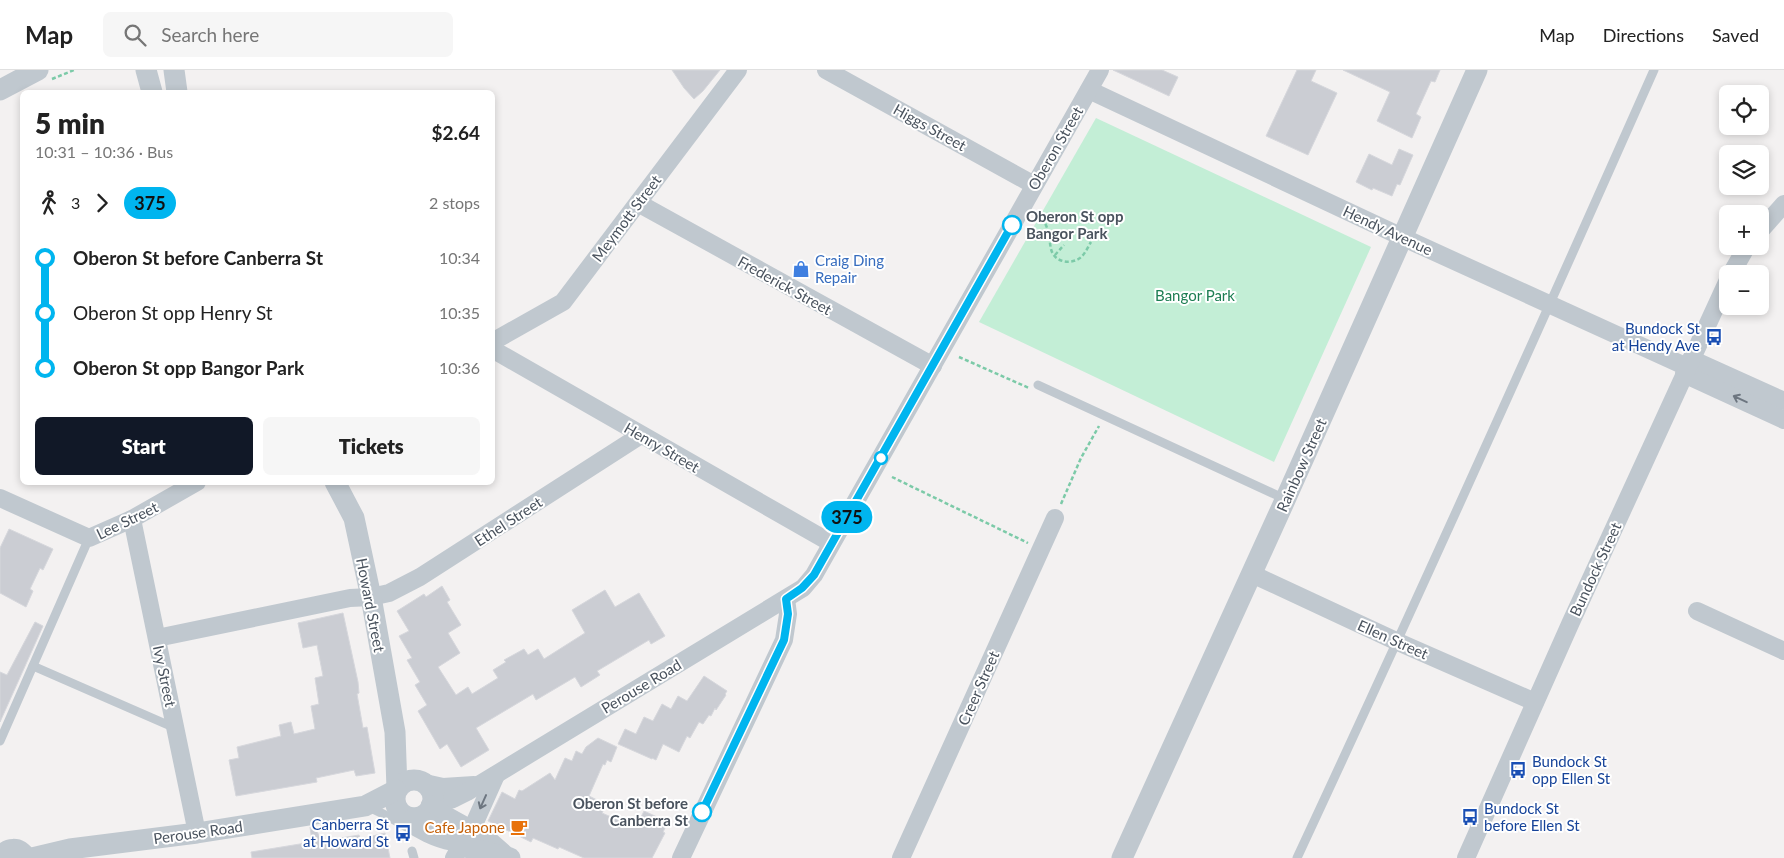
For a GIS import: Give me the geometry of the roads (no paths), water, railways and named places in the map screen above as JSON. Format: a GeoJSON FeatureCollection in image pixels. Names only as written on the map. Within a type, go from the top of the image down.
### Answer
{"type":"FeatureCollection","features":[{"type":"Feature","properties":{"kind":"street"},"geometry":{"type":"LineString","coordinates":[[0,90],[38,70]]}},
{"type":"Feature","properties":{"kind":"street"},"geometry":{"type":"LineString","coordinates":[[174,70],[177,90]]}},
{"type":"Feature","properties":{"kind":"street","name":"Meymott Street"},"geometry":{"type":"LineString","coordinates":[[495,340],[563,302],[738,70]]}},
{"type":"Feature","properties":{"kind":"street","name":"Higgs Street"},"geometry":{"type":"LineString","coordinates":[[826,70],[1034,185]]}},
{"type":"Feature","properties":{"kind":"street","name":"Oberon Street"},"geometry":{"type":"LineString","coordinates":[[786,599],[802,588],[814,575],[1100,70]]}},
{"type":"Feature","properties":{"kind":"street","name":"Rainbow Street"},"geometry":{"type":"LineString","coordinates":[[1122,858],[1286,499],[1477,70]]}},
{"type":"Feature","properties":{"kind":"street","name":"Hendy Avenue"},"geometry":{"type":"LineString","coordinates":[[1089,90],[1550,305],[1688,367],[1784,401]]}},
{"type":"Feature","properties":{"kind":"street","name":"Frederick Street"},"geometry":{"type":"LineString","coordinates":[[638,203],[933,366]]}},
{"type":"Feature","properties":{"kind":"street"},"geometry":{"type":"LineString","coordinates":[[1769,222],[1784,204]]}},
{"type":"Feature","properties":{"kind":"street","name":"Bundock Street"},"geometry":{"type":"LineString","coordinates":[[1466,858],[1535,702],[1719,300]]}},
{"type":"Feature","properties":{"kind":"street","name":"Henry Street"},"geometry":{"type":"LineString","coordinates":[[495,351],[831,543]]}},
{"type":"Feature","properties":{"kind":"street","name":"Hendy Avenue"},"geometry":{"type":"LineString","coordinates":[[1688,367],[1784,420]]}},
{"type":"Feature","properties":{"kind":"street","name":"Ethel Street"},"geometry":{"type":"LineString","coordinates":[[157,638],[350,598],[371,597],[389,593],[420,577],[641,435]]}},
{"type":"Feature","properties":{"kind":"street","name":"Lee Street"},"geometry":{"type":"LineString","coordinates":[[0,498],[89,538],[132,519],[192,485]]}},
{"type":"Feature","properties":{"kind":"street","name":"Howard Street"},"geometry":{"type":"LineString","coordinates":[[337,485],[354,518],[371,597],[395,732],[397,790]]}},
{"type":"Feature","properties":{"kind":"street","name":"Creer Street"},"geometry":{"type":"LineString","coordinates":[[901,858],[1055,518]]}},
{"type":"Feature","properties":{"kind":"street","name":"Ivy Street"},"geometry":{"type":"LineString","coordinates":[[132,519],[197,832]]}},
{"type":"Feature","properties":{"kind":"street","name":"Ellen Street"},"geometry":{"type":"LineString","coordinates":[[1252,574],[1398,642],[1535,702]]}},
{"type":"Feature","properties":{"kind":"street"},"geometry":{"type":"LineString","coordinates":[[681,858],[784,640],[788,614],[786,599]]}},
{"type":"Feature","properties":{"kind":"street","name":"Perouse Road"},"geometry":{"type":"LineString","coordinates":[[432,805],[457,797],[496,775],[786,599]]}},
{"type":"Feature","properties":{"kind":"street"},"geometry":{"type":"LineString","coordinates":[[1697,612],[1784,652]]}},
{"type":"Feature","properties":{"kind":"street","name":"Howard Street"},"geometry":{"type":"LineString","coordinates":[[395,732],[412,769],[423,782]]}},
{"type":"Feature","properties":{"kind":"street"},"geometry":{"type":"LineString","coordinates":[[465,846],[496,775]]}},
{"type":"Feature","properties":{"kind":"street"},"geometry":{"type":"LineString","coordinates":[[408,780],[423,782],[432,794],[432,805],[426,813],[407,815],[395,801],[397,790],[408,780]]}},
{"type":"Feature","properties":{"kind":"street","name":"Perouse Road"},"geometry":{"type":"LineString","coordinates":[[423,782],[446,787],[479,784]]}},
{"type":"Feature","properties":{"kind":"street","name":"Perouse Road"},"geometry":{"type":"LineString","coordinates":[[32,858],[72,854],[197,832],[365,806],[397,790]]}},
{"type":"Feature","properties":{"kind":"street"},"geometry":{"type":"LineString","coordinates":[[432,805],[465,846],[508,857]]}},
{"type":"Feature","properties":{"kind":"street","name":"Perouse Road"},"geometry":{"type":"LineString","coordinates":[[365,806],[407,815],[425,822],[465,846]]}},
{"type":"Feature","properties":{"kind":"street"},"geometry":{"type":"LineString","coordinates":[[0,858],[5,852],[13,849],[22,852],[26,858]]}},
{"type":"Feature","properties":{"kind":"lane"},"geometry":{"type":"LineString","coordinates":[[1297,858],[1398,642],[1654,70]]}},
{"type":"Feature","properties":{"kind":"lane"},"geometry":{"type":"LineString","coordinates":[[1038,385],[1286,499]]}},
{"type":"Feature","properties":{"kind":"lane"},"geometry":{"type":"LineString","coordinates":[[0,741],[89,538]]}},
{"type":"Feature","properties":{"kind":"lane"},"geometry":{"type":"LineString","coordinates":[[33,666],[176,728]]}},
{"type":"Feature","properties":{"kind":"lane"},"geometry":{"type":"LineString","coordinates":[[365,806],[384,813],[436,842],[465,846]]}},
{"type":"Feature","properties":{"kind":"place","name":"Oberon St opp Bangor Park"},"geometry":{"type":"Point","coordinates":[1012,225]}},
{"type":"Feature","properties":{"kind":"place","name":"Craig Ding Repair"},"geometry":{"type":"Point","coordinates":[801,269]}},
{"type":"Feature","properties":{"kind":"place","name":"Bundock St at Hendy Ave"},"geometry":{"type":"Point","coordinates":[1714,337]}},
{"type":"Feature","properties":{"kind":"place","name":"Bundock St opp Ellen St"},"geometry":{"type":"Point","coordinates":[1518,770]}},
{"type":"Feature","properties":{"kind":"place","name":"Oberon St before Canberra St"},"geometry":{"type":"Point","coordinates":[702,812]}},
{"type":"Feature","properties":{"kind":"place","name":"Bundock St before Ellen St"},"geometry":{"type":"Point","coordinates":[1470,817]}},
{"type":"Feature","properties":{"kind":"place","name":"Cafe Japone"},"geometry":{"type":"Point","coordinates":[519,827]}},
{"type":"Feature","properties":{"kind":"place","name":"Canberra St at Howard St"},"geometry":{"type":"Point","coordinates":[403,833]}},
{"type":"Feature","properties":{"kind":"park label","name":"Bangor Park"},"geometry":{"type":"Point","coordinates":[1195,295]}}]}
